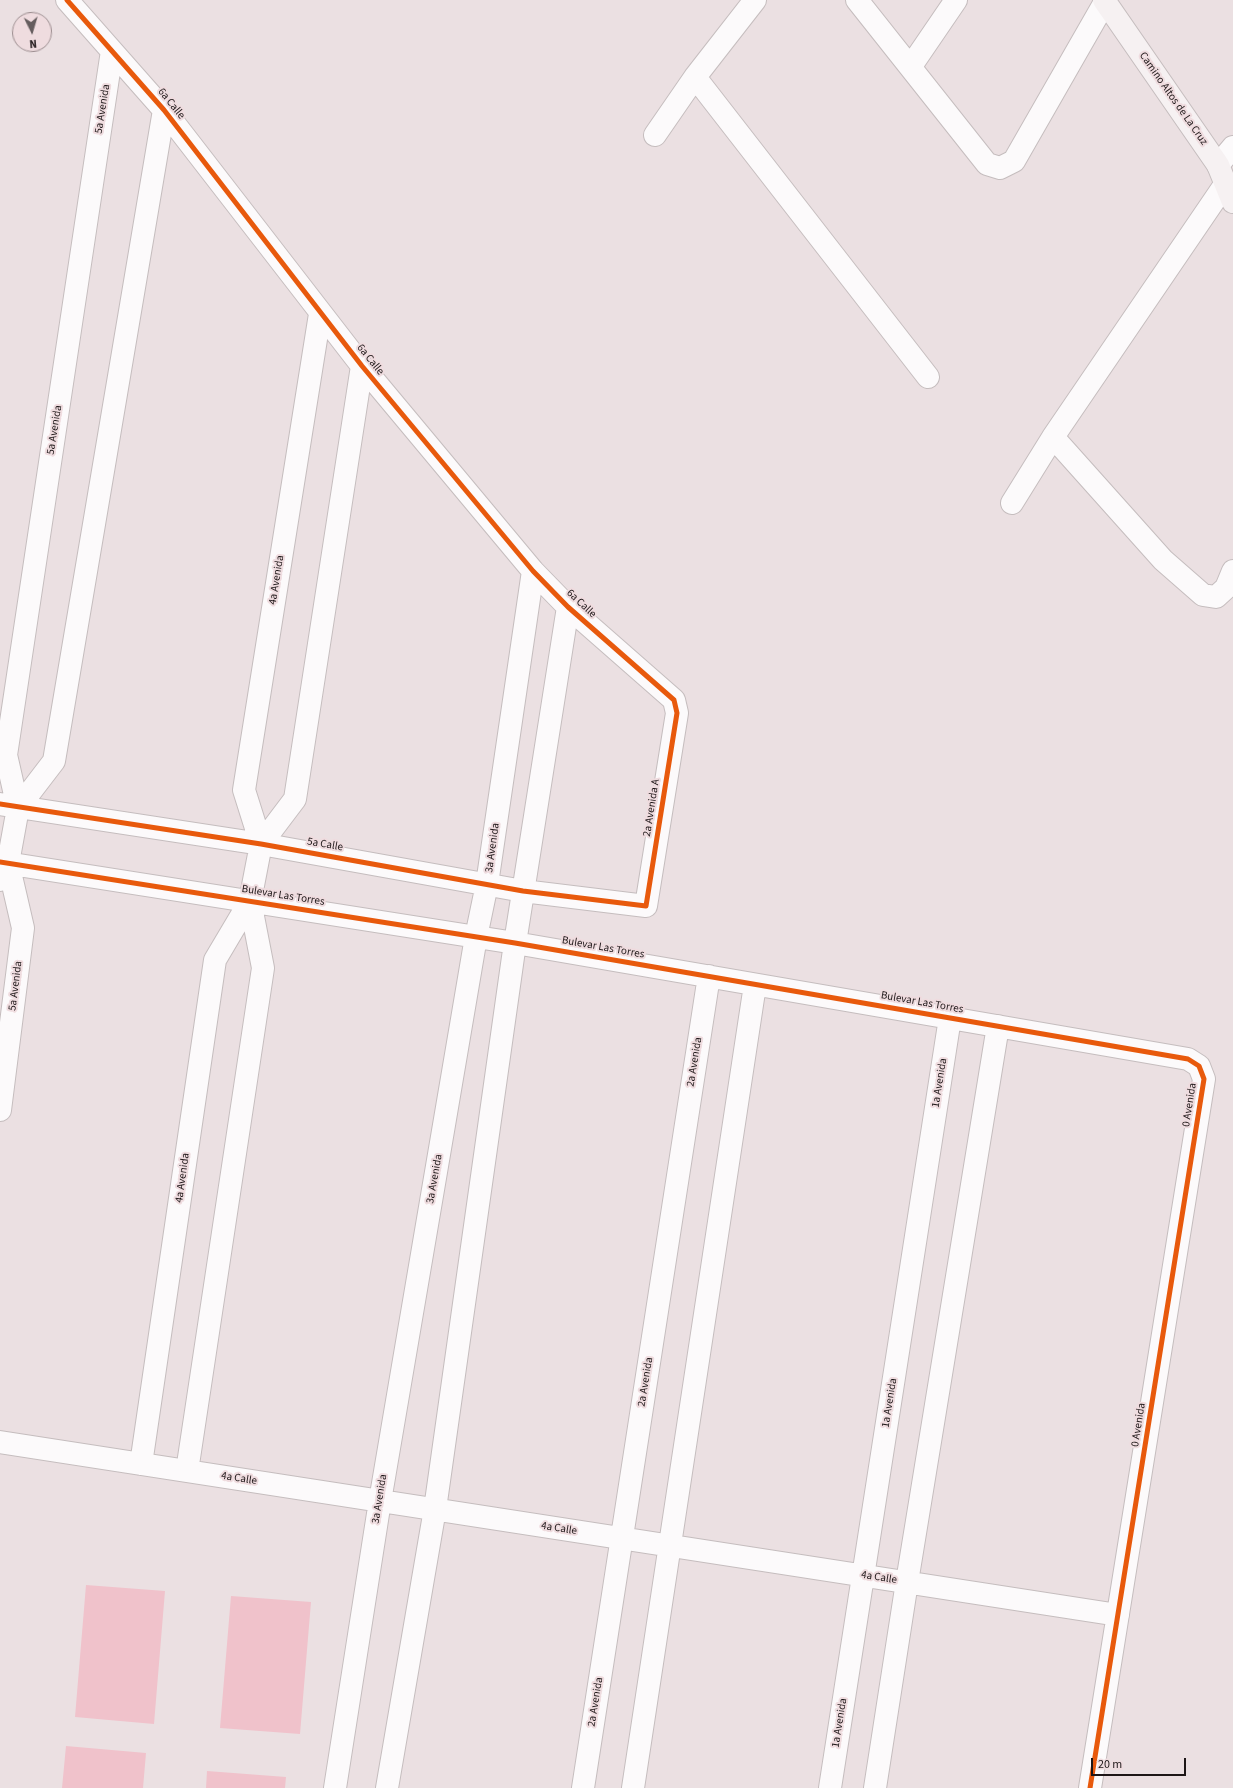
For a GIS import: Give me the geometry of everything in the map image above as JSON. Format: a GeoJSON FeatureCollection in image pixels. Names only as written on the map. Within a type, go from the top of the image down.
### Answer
{"type":"FeatureCollection","features":[{"type":"Feature","properties":{"kind":"street","name":"6a Calle"},"geometry":{"type":"LineString","coordinates":[[68,0],[164,110],[320,314],[533,571],[568,607],[674,700],[677,713]]}},
{"type":"Feature","properties":{"kind":"street"},"geometry":{"type":"LineString","coordinates":[[655,135],[695,77],[755,0]]}},
{"type":"Feature","properties":{"kind":"street"},"geometry":{"type":"LineString","coordinates":[[857,0],[911,66],[987,164],[1000,168],[1014,161],[1104,1]]}},
{"type":"Feature","properties":{"kind":"street"},"geometry":{"type":"LineString","coordinates":[[911,66],[956,0]]}},
{"type":"Feature","properties":{"kind":"street","name":"Camino Altos de La Cruz"},"geometry":{"type":"LineString","coordinates":[[1104,1],[1226,183]]}},
{"type":"Feature","properties":{"kind":"street","name":"5a Avenida"},"geometry":{"type":"LineString","coordinates":[[0,1110],[23,928],[3,868],[9,806],[6,755],[112,51]]}},
{"type":"Feature","properties":{"kind":"street"},"geometry":{"type":"LineString","coordinates":[[695,77],[928,377]]}},
{"type":"Feature","properties":{"kind":"street","name":"5a Avenida"},"geometry":{"type":"LineString","coordinates":[[9,806],[54,761],[164,110]]}},
{"type":"Feature","properties":{"kind":"street"},"geometry":{"type":"LineString","coordinates":[[1012,503],[1053,437],[1226,183],[1233,147]]}},
{"type":"Feature","properties":{"kind":"street","name":"4a Avenida"},"geometry":{"type":"LineString","coordinates":[[261,844],[244,790],[320,314]]}},
{"type":"Feature","properties":{"kind":"street","name":"4a Avenida"},"geometry":{"type":"LineString","coordinates":[[141,1464],[215,960],[250,901],[261,844],[295,799],[362,366]]}},
{"type":"Feature","properties":{"kind":"street"},"geometry":{"type":"LineString","coordinates":[[1053,437],[1162,560],[1203,595],[1216,597],[1226,588],[1233,571]]}},
{"type":"Feature","properties":{"kind":"street","name":"3a Avenida"},"geometry":{"type":"LineString","coordinates":[[335,1788],[380,1501],[476,937],[487,884],[533,571]]}},
{"type":"Feature","properties":{"kind":"street"},"geometry":{"type":"LineString","coordinates":[[387,1788],[435,1509],[515,943],[568,607]]}},
{"type":"Feature","properties":{"kind":"street","name":"2a Avenida A"},"geometry":{"type":"LineString","coordinates":[[646,906],[677,713]]}},
{"type":"Feature","properties":{"kind":"street","name":"5a Calle"},"geometry":{"type":"LineString","coordinates":[[9,806],[261,844],[523,891],[646,906]]}},
{"type":"Feature","properties":{"kind":"street","name":"Bulevar Las Torres"},"geometry":{"type":"LineString","coordinates":[[3,868],[250,901],[515,943],[1188,1059],[1199,1066]]}},
{"type":"Feature","properties":{"kind":"street","name":"4a Avenida"},"geometry":{"type":"LineString","coordinates":[[187,1471],[263,968],[250,901]]}},
{"type":"Feature","properties":{"kind":"street","name":"2a Avenida"},"geometry":{"type":"LineString","coordinates":[[583,1788],[709,976]]}},
{"type":"Feature","properties":{"kind":"street"},"geometry":{"type":"LineString","coordinates":[[633,1788],[755,985]]}},
{"type":"Feature","properties":{"kind":"street","name":"1a Avenida"},"geometry":{"type":"LineString","coordinates":[[830,1788],[950,1018]]}},
{"type":"Feature","properties":{"kind":"street"},"geometry":{"type":"LineString","coordinates":[[875,1788],[907,1582],[998,1026]]}},
{"type":"Feature","properties":{"kind":"street","name":"0 Avenida"},"geometry":{"type":"LineString","coordinates":[[1090,1788],[1204,1079],[1199,1066]]}},
{"type":"Feature","properties":{"kind":"street","name":"4a Calle"},"geometry":{"type":"LineString","coordinates":[[0,1442],[1118,1615]]}},
{"type":"Feature","properties":{"kind":"shaded area"},"geometry":{"type":"Polygon","coordinates":[[[86,1585],[165,1591],[154,1724],[75,1717],[86,1585]]]}},
{"type":"Feature","properties":{"kind":"shaded area"},"geometry":{"type":"Polygon","coordinates":[[[231,1596],[311,1602],[300,1734],[220,1728],[231,1596]]]}},
{"type":"Feature","properties":{"kind":"shaded area"},"geometry":{"type":"Polygon","coordinates":[[[66,1746],[146,1753],[143,1788],[62,1788],[66,1746]]]}},
{"type":"Feature","properties":{"kind":"shaded area"},"geometry":{"type":"Polygon","coordinates":[[[207,1771],[286,1777],[285,1788],[206,1788],[207,1771]]]}},
{"type":"Feature","properties":{"kind":"cycle path"},"geometry":{"type":"LineString","coordinates":[[0,804],[261,844],[523,891],[646,906],[677,713],[674,700],[568,607],[533,571],[362,366],[164,110],[67,0]]}},
{"type":"Feature","properties":{"kind":"cycle path"},"geometry":{"type":"LineString","coordinates":[[0,862],[515,943],[1188,1059],[1199,1066],[1204,1079],[1090,1788]]}}]}
